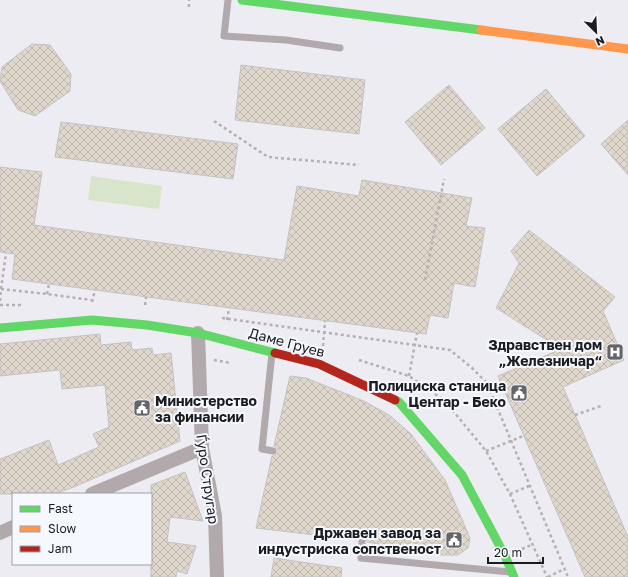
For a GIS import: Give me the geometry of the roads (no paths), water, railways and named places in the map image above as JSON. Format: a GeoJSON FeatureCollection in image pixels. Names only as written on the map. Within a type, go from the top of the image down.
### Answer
{"type":"FeatureCollection","features":[{"type":"Feature","properties":{"kind":"street"},"geometry":{"type":"LineString","coordinates":[[242,0],[628,48]]}},
{"type":"Feature","properties":{"kind":"street","name":"Даме Груев"},"geometry":{"type":"LineString","coordinates":[[0,328],[92,320],[147,325],[198,333],[319,364],[399,402],[462,475],[513,574]]}},
{"type":"Feature","properties":{"kind":"street","name":"Ѓуро Стругар"},"geometry":{"type":"LineString","coordinates":[[198,333],[202,448],[215,516],[217,577]]}},
{"type":"Feature","properties":{"kind":"street"},"geometry":{"type":"LineString","coordinates":[[94,493],[202,448]]}},
{"type":"Feature","properties":{"kind":"street"},"geometry":{"type":"LineString","coordinates":[[0,533],[12,527]]}},
{"type":"Feature","properties":{"kind":"lane"},"geometry":{"type":"LineString","coordinates":[[228,0],[224,36],[286,40],[340,48]]}},
{"type":"Feature","properties":{"kind":"lane"},"geometry":{"type":"LineString","coordinates":[[272,352],[262,449],[273,450]]}},
{"type":"Feature","properties":{"kind":"lane"},"geometry":{"type":"LineString","coordinates":[[362,541],[361,558],[513,574]]}},
{"type":"Feature","properties":{"kind":"place","name":"Здравствен дом „Железничар“"},"geometry":{"type":"Point","coordinates":[615,352]}},
{"type":"Feature","properties":{"kind":"place","name":"Полициска станица Центар - Беко"},"geometry":{"type":"Point","coordinates":[519,393]}},
{"type":"Feature","properties":{"kind":"place","name":"Министерство за финансии"},"geometry":{"type":"Point","coordinates":[142,408]}},
{"type":"Feature","properties":{"kind":"place","name":"Државен завод за индустриска сопственост"},"geometry":{"type":"Point","coordinates":[454,540]}}]}
